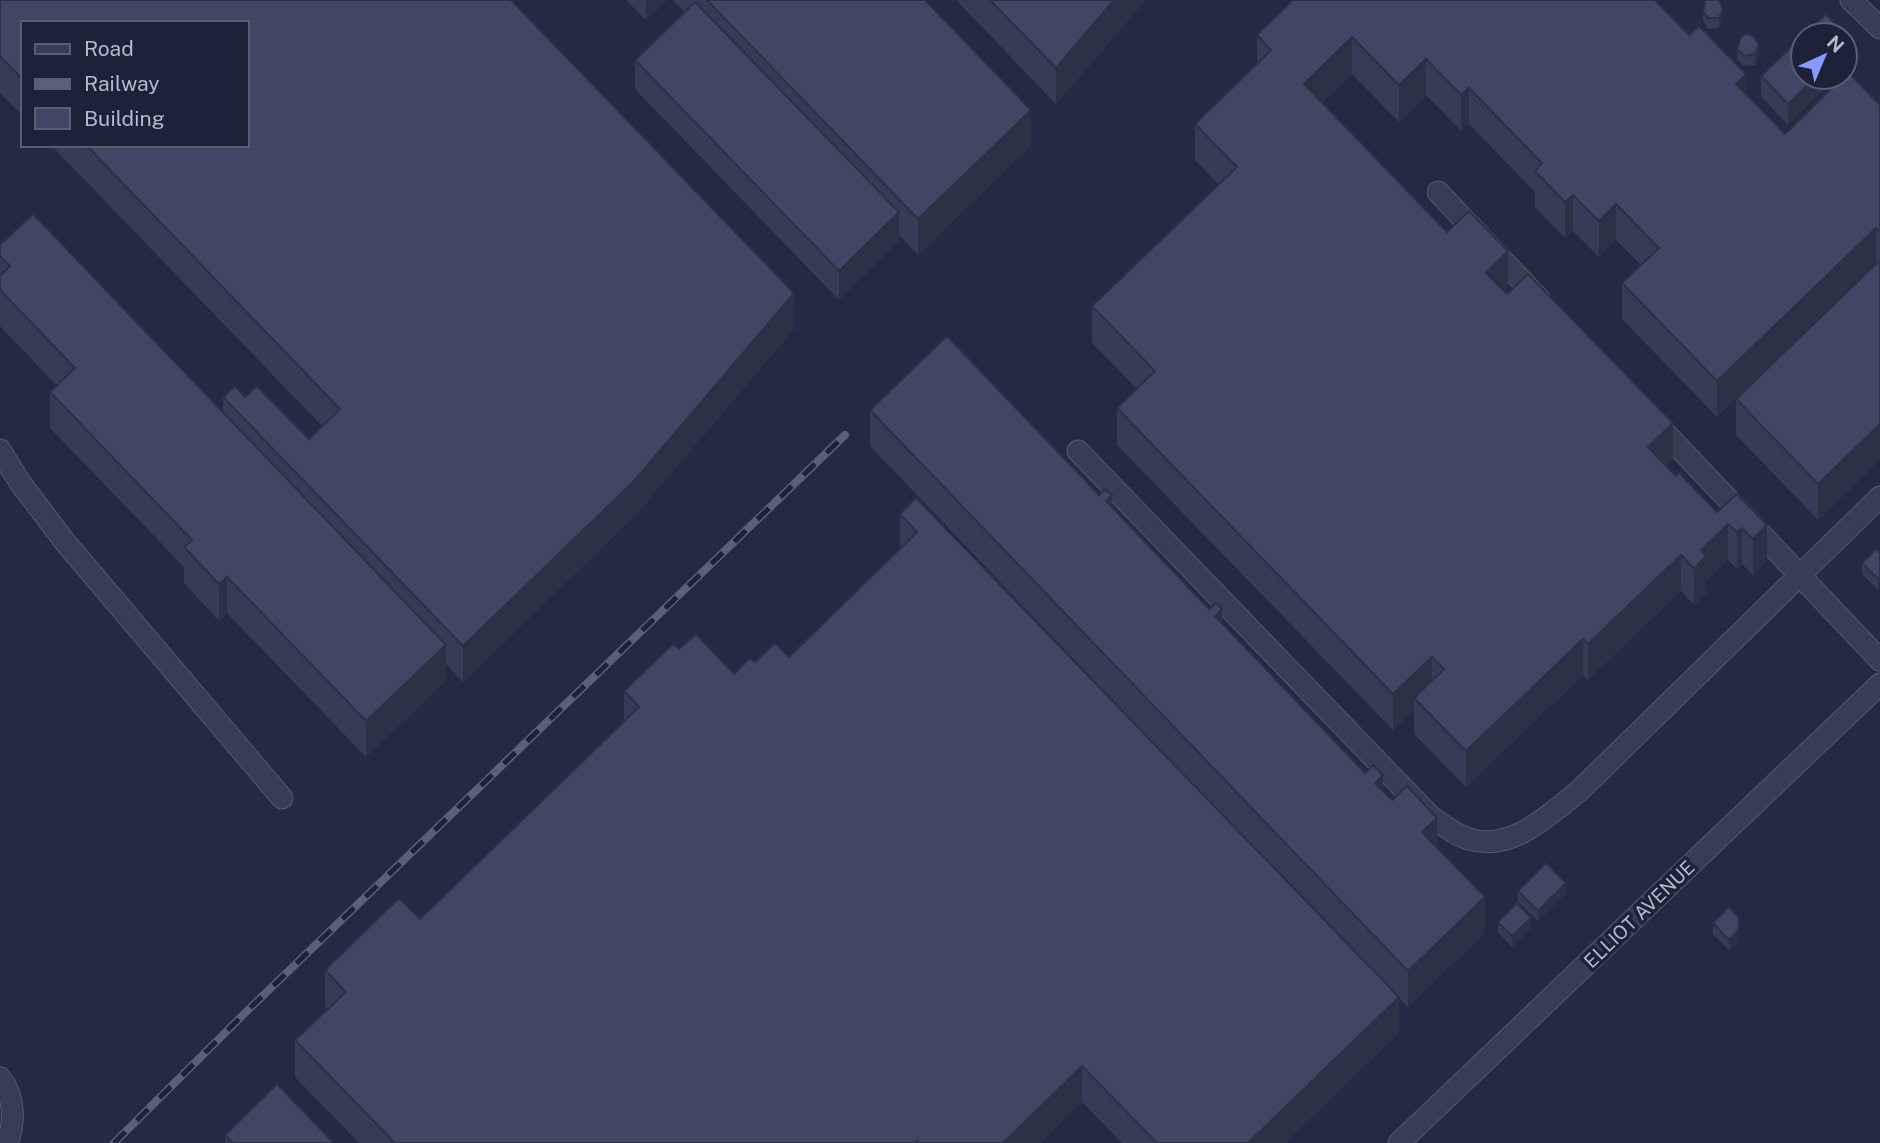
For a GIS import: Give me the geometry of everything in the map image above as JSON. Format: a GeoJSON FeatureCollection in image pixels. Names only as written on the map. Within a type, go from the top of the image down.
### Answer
{"type":"FeatureCollection","features":[{"type":"Feature","properties":{"kind":"street"},"geometry":{"type":"LineString","coordinates":[[1851,0],[1880,28]]}},
{"type":"Feature","properties":{"kind":"street"},"geometry":{"type":"LineString","coordinates":[[1438,192],[1552,313]]}},
{"type":"Feature","properties":{"kind":"street"},"geometry":{"type":"LineString","coordinates":[[1638,404],[1880,660]]}},
{"type":"Feature","properties":{"kind":"street"},"geometry":{"type":"LineString","coordinates":[[0,450],[21,484],[65,542],[282,797]]}},
{"type":"Feature","properties":{"kind":"street"},"geometry":{"type":"LineString","coordinates":[[1079,452],[1432,817],[1467,839],[1499,842],[1525,832],[1578,792],[1880,497]]}},
{"type":"Feature","properties":{"kind":"street","name":"ELLIOT AVENUE"},"geometry":{"type":"LineString","coordinates":[[1399,1143],[1880,684]]}},
{"type":"Feature","properties":{"kind":"street"},"geometry":{"type":"LineString","coordinates":[[0,1078],[12,1102],[12,1132],[7,1143]]}},
{"type":"Feature","properties":{"kind":"building"},"geometry":{"type":"Polygon","coordinates":[[[0,0],[511,0],[794,293],[634,481],[463,646],[223,397],[235,386],[245,397],[257,386],[309,439],[340,409],[88,147],[248,147],[248,21],[21,21],[21,78],[0,56],[0,0]]]}},
{"type":"Feature","properties":{"kind":"building"},"geometry":{"type":"Polygon","coordinates":[[[707,0],[925,0],[1031,110],[918,219],[707,0]]]}},
{"type":"Feature","properties":{"kind":"building"},"geometry":{"type":"Polygon","coordinates":[[[990,0],[1114,0],[1056,68],[990,0]]]}},
{"type":"Feature","properties":{"kind":"building"},"geometry":{"type":"Polygon","coordinates":[[[1293,0],[1655,0],[1689,35],[1699,26],[1746,74],[1736,84],[1785,134],[1829,91],[1859,91],[1859,83],[1880,105],[1880,232],[1876,228],[1717,381],[1622,283],[1659,248],[1616,204],[1599,221],[1573,195],[1565,202],[1535,171],[1542,163],[1469,88],[1461,95],[1426,59],[1399,85],[1352,37],[1304,84],[1447,232],[1469,211],[1508,251],[1486,273],[1507,294],[1528,274],[1673,423],[1648,447],[1676,476],[1679,473],[1717,512],[1737,494],[1767,525],[1753,539],[1742,528],[1737,532],[1728,524],[1701,550],[1706,556],[1694,569],[1681,555],[1588,644],[1583,639],[1466,751],[1414,698],[1444,669],[1432,657],[1393,694],[1117,408],[1155,371],[1092,306],[1237,167],[1195,124],[1271,50],[1257,35],[1293,0]]]}},
{"type":"Feature","properties":{"kind":"building"},"geometry":{"type":"Polygon","coordinates":[[[1706,0],[1719,0],[1723,10],[1719,18],[1708,18],[1703,11],[1706,0]]]}},
{"type":"Feature","properties":{"kind":"building"},"geometry":{"type":"Polygon","coordinates":[[[695,2],[899,212],[839,271],[635,60],[695,2]]]}},
{"type":"Feature","properties":{"kind":"building"},"geometry":{"type":"Polygon","coordinates":[[[1826,14],[1832,21],[1819,21],[1826,14]]]}},
{"type":"Feature","properties":{"kind":"building"},"geometry":{"type":"Polygon","coordinates":[[[1746,34],[1753,36],[1759,45],[1755,54],[1744,56],[1737,49],[1741,37],[1746,34]]]}},
{"type":"Feature","properties":{"kind":"building"},"geometry":{"type":"Polygon","coordinates":[[[1789,49],[1789,91],[1801,91],[1788,104],[1761,76],[1789,49]]]}},
{"type":"Feature","properties":{"kind":"building"},"geometry":{"type":"Polygon","coordinates":[[[33,214],[446,645],[366,721],[227,577],[219,584],[184,547],[192,540],[50,392],[75,368],[0,290],[0,276],[10,266],[0,256],[0,245],[33,214]]]}},
{"type":"Feature","properties":{"kind":"building"},"geometry":{"type":"Polygon","coordinates":[[[1880,260],[1880,424],[1818,484],[1736,399],[1880,260]]]}},
{"type":"Feature","properties":{"kind":"building"},"geometry":{"type":"Polygon","coordinates":[[[947,336],[1099,495],[1105,489],[1112,495],[1106,501],[1209,609],[1216,603],[1222,609],[1215,616],[1365,773],[1373,765],[1383,775],[1375,783],[1392,800],[1407,786],[1437,818],[1422,832],[1485,897],[1408,971],[870,410],[947,336]]]}},
{"type":"Feature","properties":{"kind":"building"},"geometry":{"type":"Polygon","coordinates":[[[916,498],[1399,997],[1248,1143],[1157,1143],[1082,1066],[1003,1143],[395,1143],[295,1040],[346,992],[325,970],[399,898],[420,919],[639,707],[624,691],[673,644],[679,649],[696,634],[734,674],[750,658],[755,662],[775,643],[789,657],[917,532],[900,514],[916,498]]]}},
{"type":"Feature","properties":{"kind":"building"},"geometry":{"type":"Polygon","coordinates":[[[1876,549],[1880,553],[1878,579],[1862,563],[1876,549]]]}},
{"type":"Feature","properties":{"kind":"building"},"geometry":{"type":"Polygon","coordinates":[[[1546,863],[1566,883],[1538,911],[1518,891],[1546,863]]]}},
{"type":"Feature","properties":{"kind":"building"},"geometry":{"type":"Polygon","coordinates":[[[1517,903],[1531,918],[1512,936],[1498,922],[1517,903]]]}},
{"type":"Feature","properties":{"kind":"building"},"geometry":{"type":"Polygon","coordinates":[[[1729,907],[1739,918],[1738,930],[1729,940],[1713,923],[1729,907]]]}},
{"type":"Feature","properties":{"kind":"building"},"geometry":{"type":"Polygon","coordinates":[[[277,1084],[334,1143],[233,1143],[225,1135],[277,1084]]]}},
{"type":"Feature","properties":{"kind":"railway"},"geometry":{"type":"LineString","coordinates":[[114,1143],[248,1010],[845,435]]}}]}
